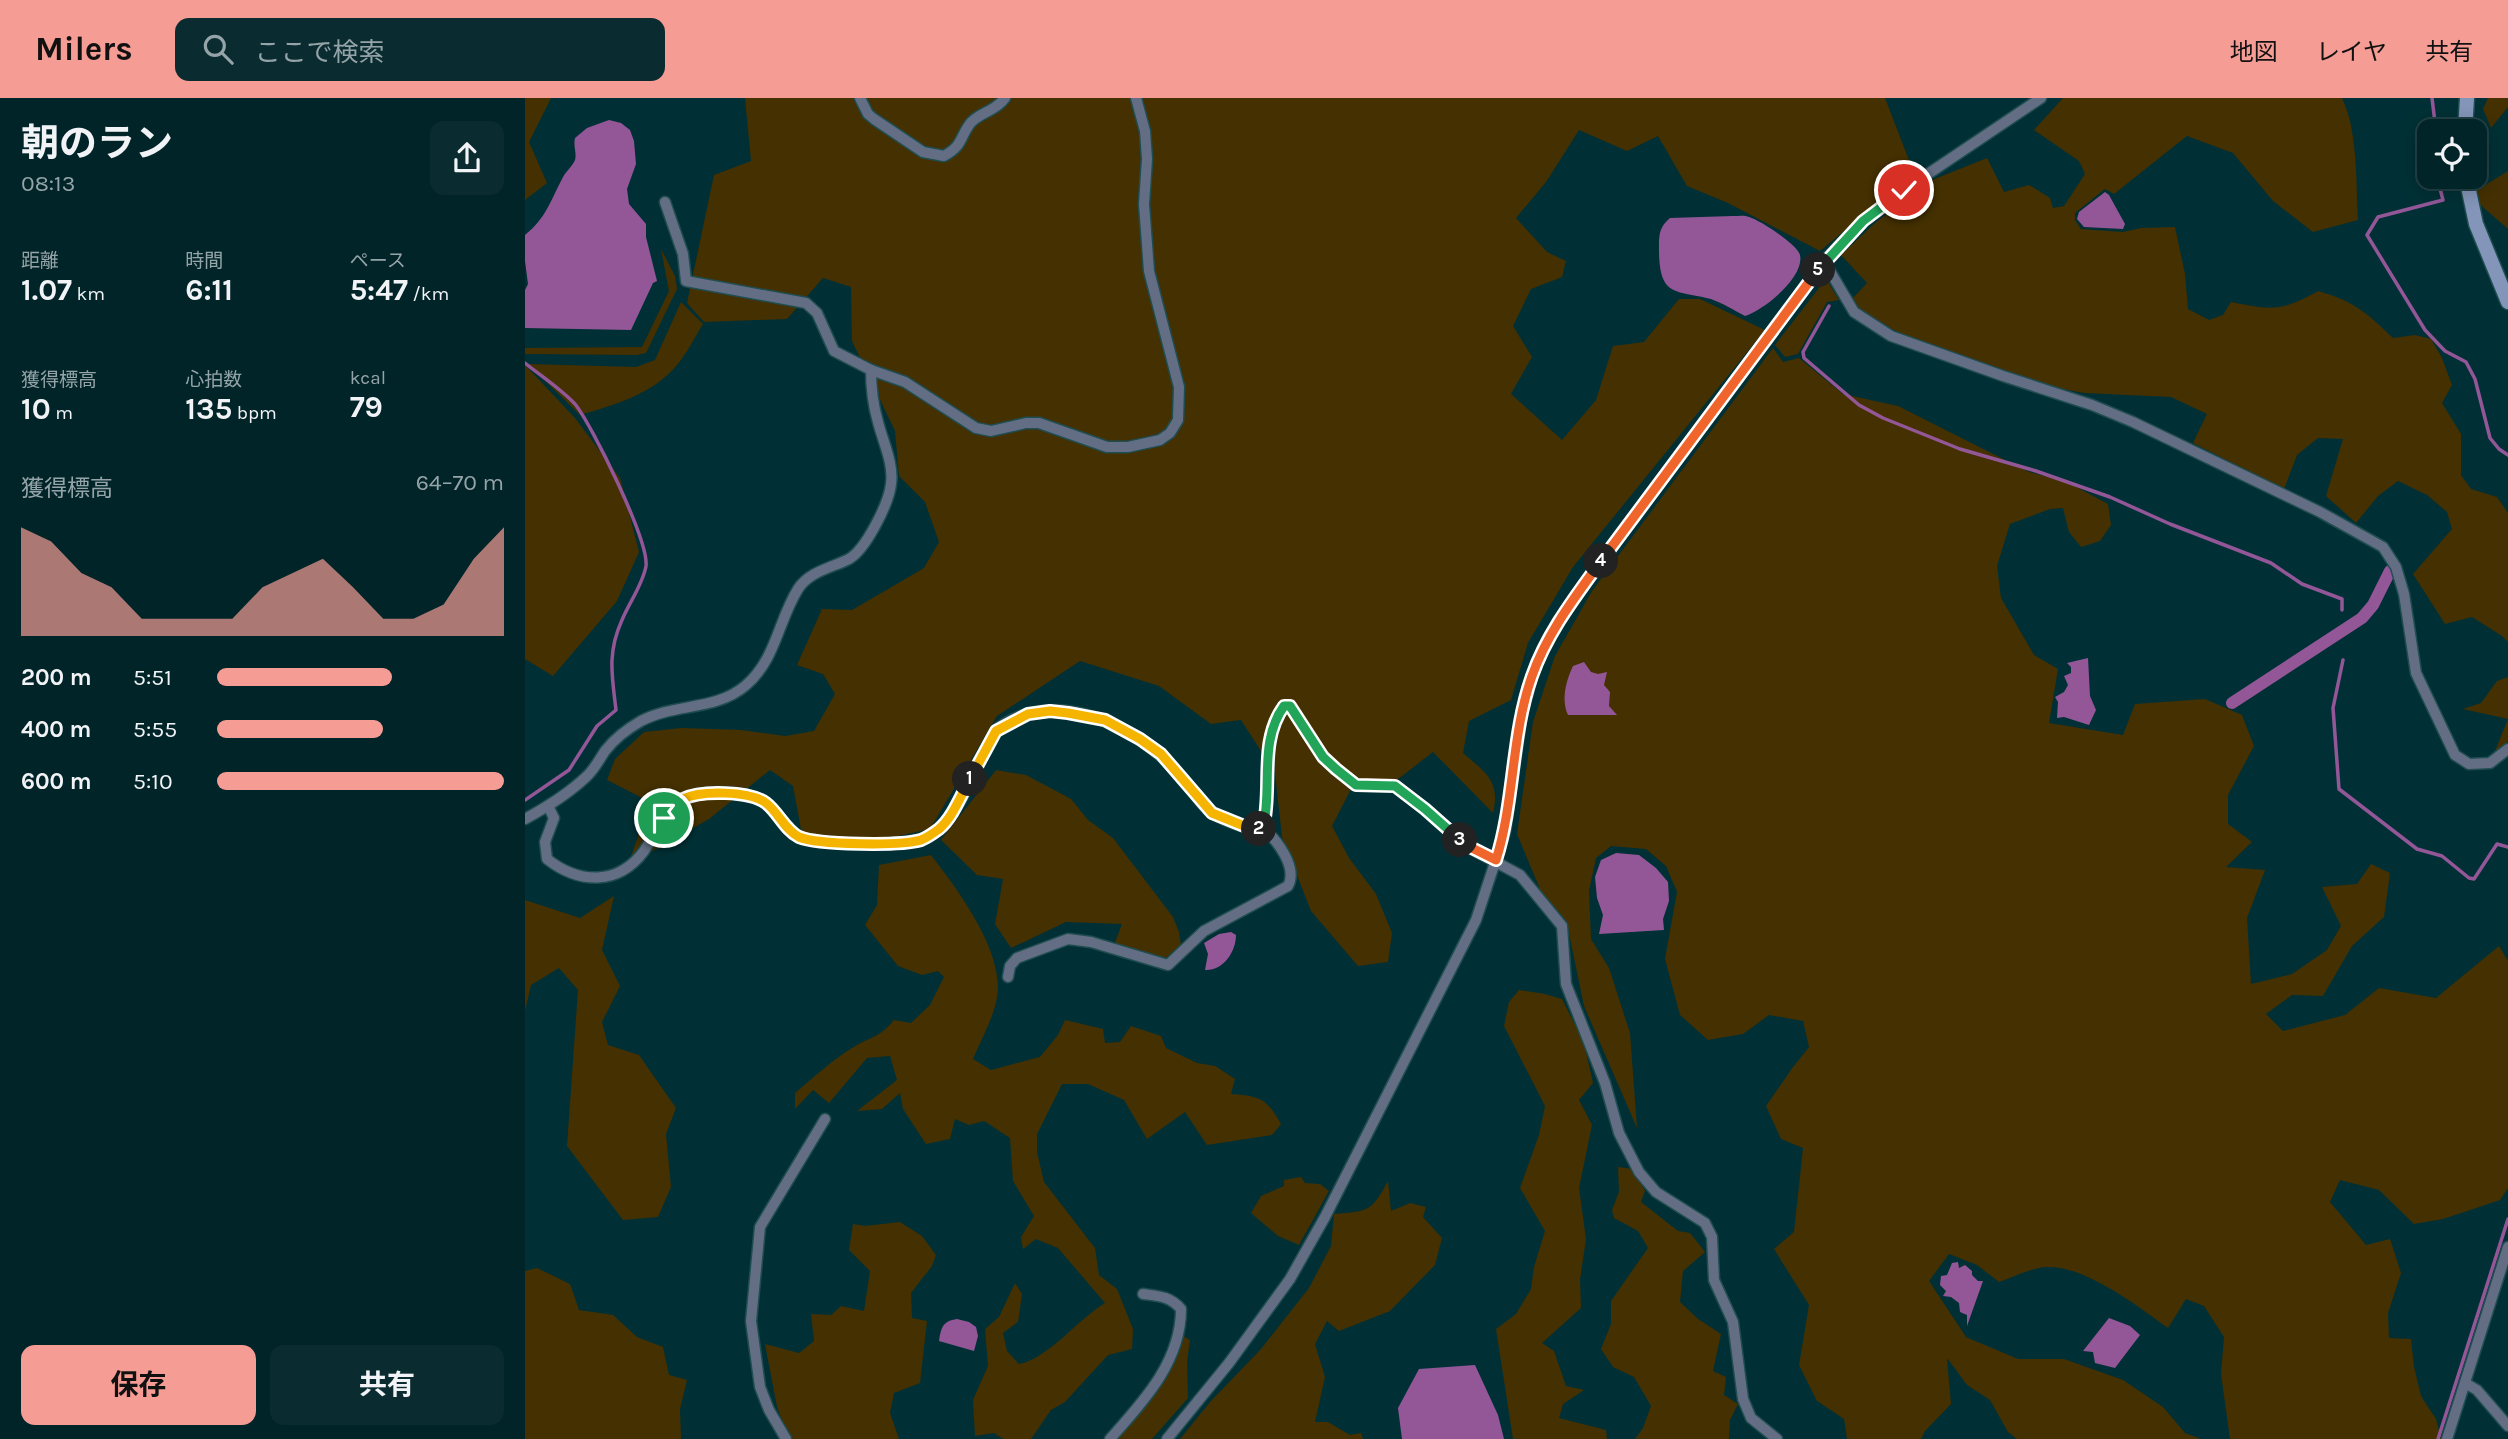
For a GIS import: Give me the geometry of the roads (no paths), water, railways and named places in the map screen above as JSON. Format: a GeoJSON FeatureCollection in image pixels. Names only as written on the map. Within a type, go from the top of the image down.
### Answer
{"type":"FeatureCollection","features":[{"type":"Feature","properties":{"kind":"main road"},"geometry":{"type":"LineString","coordinates":[[2466,119],[2467,98]]}},
{"type":"Feature","properties":{"kind":"main road"},"geometry":{"type":"LineString","coordinates":[[2469,189],[2476,224],[2508,302]]}},
{"type":"Feature","properties":{"kind":"street"},"geometry":{"type":"LineString","coordinates":[[860,98],[868,114],[894,132],[923,152],[944,156],[961,143],[969,125],[976,118],[992,111],[1005,98]]}},
{"type":"Feature","properties":{"kind":"street"},"geometry":{"type":"LineString","coordinates":[[665,202],[683,254],[686,281],[806,303],[817,313],[834,351],[871,370],[905,382],[976,428],[991,431],[1026,423],[1039,423],[1107,447],[1128,447],[1160,440],[1170,433],[1178,420],[1179,387],[1149,271],[1144,204],[1147,159],[1145,131],[1136,98]]}},
{"type":"Feature","properties":{"kind":"street"},"geometry":{"type":"LineString","coordinates":[[1167,1439],[1236,1353],[1296,1269],[1476,920],[1505,832],[1521,719],[1532,676],[1547,640],[1576,595],[1824,261],[1873,213],[2041,98]]}},
{"type":"Feature","properties":{"kind":"street"},"geometry":{"type":"LineString","coordinates":[[1824,261],[1854,312],[1891,336],[2113,414],[2320,512],[2383,547],[2396,567],[2404,594],[2416,673],[2455,755],[2469,764],[2490,763],[2508,749]]}},
{"type":"Feature","properties":{"kind":"street"},"geometry":{"type":"LineString","coordinates":[[525,819],[548,806],[588,776],[607,748],[624,731],[670,710],[707,705],[726,699],[745,686],[762,669],[771,654],[799,588],[811,576],[860,552],[891,486],[891,468],[871,395],[871,370]]}},
{"type":"Feature","properties":{"kind":"street"},"geometry":{"type":"LineString","coordinates":[[1263,828],[1272,732],[1279,713],[1284,706],[1290,706],[1323,757],[1356,785],[1395,786],[1468,846],[1520,875],[1562,926],[1566,984],[1605,1083],[1619,1133],[1639,1172],[1656,1192],[1705,1223],[1712,1237],[1714,1280],[1733,1322],[1743,1399],[1751,1418],[1777,1439]]}},
{"type":"Feature","properties":{"kind":"street"},"geometry":{"type":"LineString","coordinates":[[548,806],[554,818],[545,842],[547,859],[558,868],[594,880],[628,868],[643,852],[664,818],[681,800],[703,794],[755,797],[766,803],[796,835],[808,840],[867,845],[921,840],[940,828],[953,812],[996,731],[1028,714],[1050,711],[1105,720],[1140,739],[1161,754],[1212,813],[1254,830],[1263,828]]}},
{"type":"Feature","properties":{"kind":"street"},"geometry":{"type":"LineString","coordinates":[[1007,977],[1010,966],[1017,958],[1068,939],[1091,942],[1168,965],[1204,931],[1288,886],[1291,870],[1276,840],[1263,828]]}},
{"type":"Feature","properties":{"kind":"street"},"geometry":{"type":"LineString","coordinates":[[786,1439],[769,1410],[760,1387],[751,1321],[760,1227],[825,1119]]}},
{"type":"Feature","properties":{"kind":"street"},"geometry":{"type":"LineString","coordinates":[[2447,1439],[2508,1247]]}},
{"type":"Feature","properties":{"kind":"street"},"geometry":{"type":"LineString","coordinates":[[1110,1439],[1141,1404],[1162,1373],[1178,1340],[1181,1309],[1164,1296],[1143,1293]]}},
{"type":"Feature","properties":{"kind":"street"},"geometry":{"type":"LineString","coordinates":[[2465,1383],[2477,1390],[2506,1420]]}},
{"type":"Feature","properties":{"kind":"waterway"},"geometry":{"type":"LineString","coordinates":[[2432,98],[2435,119]]}},
{"type":"Feature","properties":{"kind":"waterway"},"geometry":{"type":"LineString","coordinates":[[2440,189],[2443,200],[2378,217],[2367,235],[2425,330],[2445,351],[2466,362],[2475,379],[2490,438],[2508,455]]}},
{"type":"Feature","properties":{"kind":"waterway"},"geometry":{"type":"LineString","coordinates":[[1829,306],[1803,352],[1804,358],[1859,405],[1883,418],[1960,449],[2036,471],[2110,497],[2170,524],[2271,563],[2302,584],[2342,599],[2342,610]]}},
{"type":"Feature","properties":{"kind":"waterway"},"geometry":{"type":"LineString","coordinates":[[525,363],[569,398],[583,416],[629,509],[645,553],[646,566],[614,643],[612,665],[616,710],[597,726],[569,770],[525,800]]}},
{"type":"Feature","properties":{"kind":"waterway"},"geometry":{"type":"LineString","coordinates":[[2232,703],[2362,618],[2373,605],[2390,571]]}},
{"type":"Feature","properties":{"kind":"waterway"},"geometry":{"type":"LineString","coordinates":[[2343,660],[2333,708],[2339,789],[2417,849],[2442,856],[2469,878],[2474,879],[2497,844],[2508,847]]}},
{"type":"Feature","properties":{"kind":"waterway"},"geometry":{"type":"LineString","coordinates":[[2438,1439],[2508,1219]]}}]}
